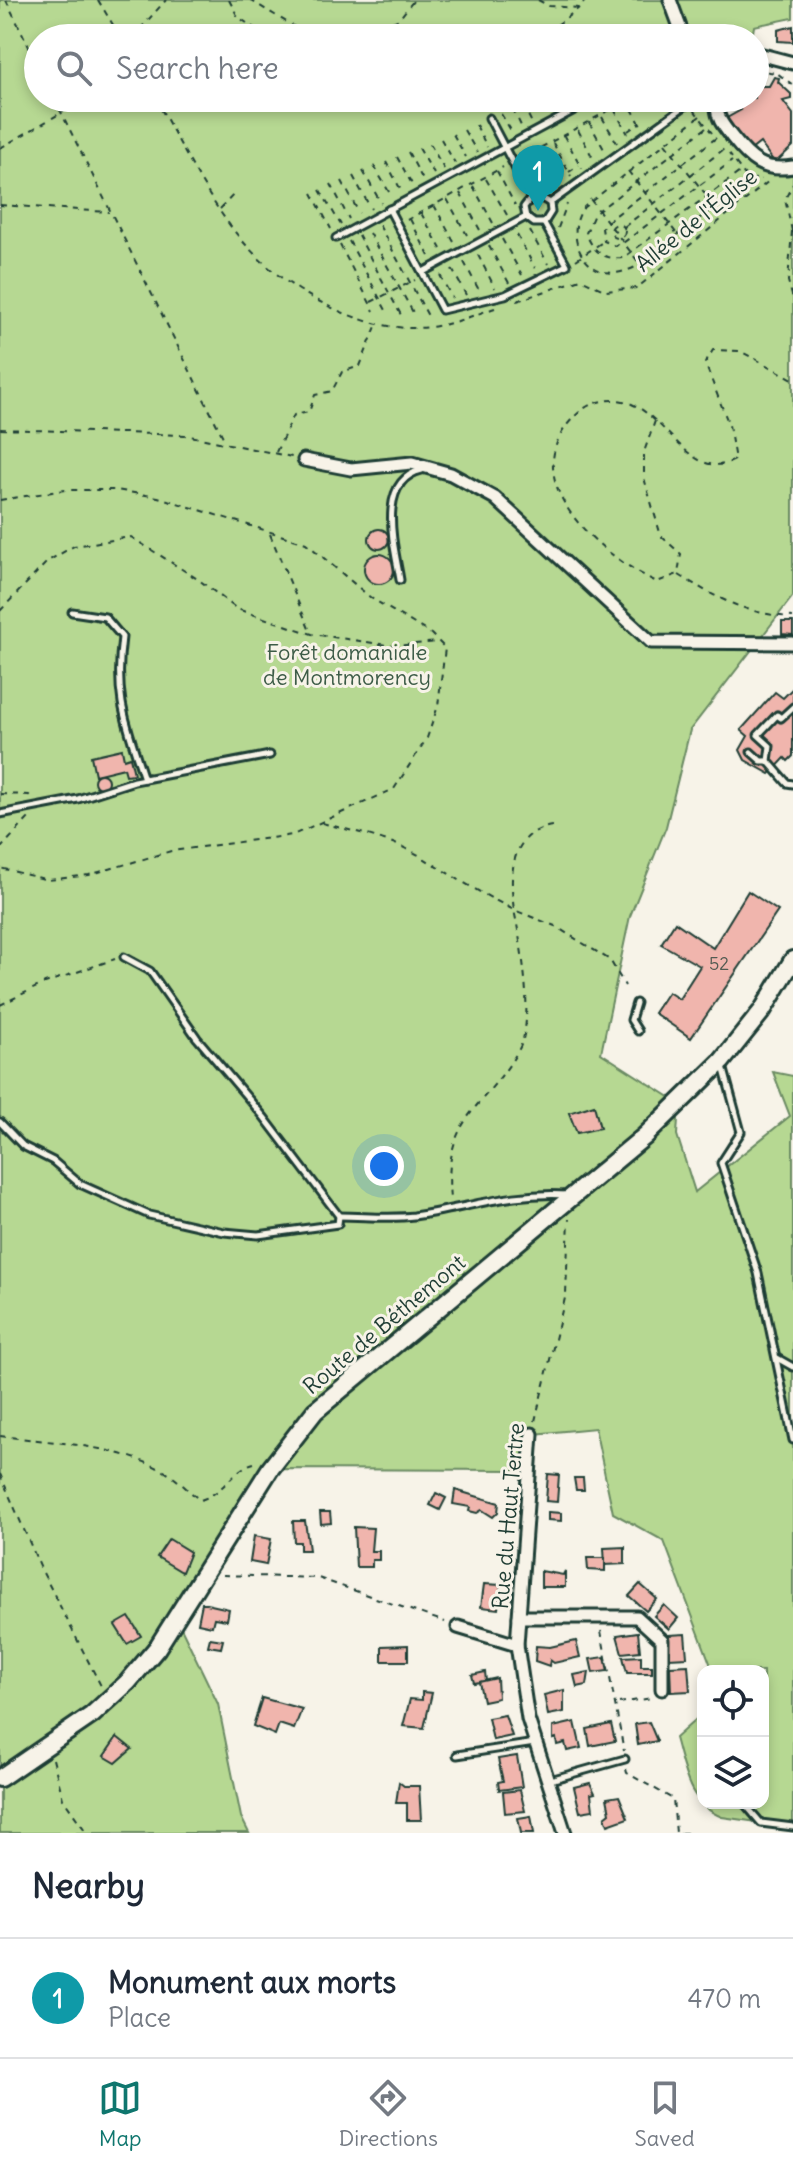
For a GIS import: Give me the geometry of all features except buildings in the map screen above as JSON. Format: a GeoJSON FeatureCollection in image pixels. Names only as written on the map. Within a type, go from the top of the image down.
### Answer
{"type":"FeatureCollection","features":[{"type":"Feature","properties":{"kind":"street"},"geometry":{"type":"LineString","coordinates":[[670,0],[679,24]]}},
{"type":"Feature","properties":{"kind":"street"},"geometry":{"type":"LineString","coordinates":[[769,57],[793,63]]}},
{"type":"Feature","properties":{"kind":"street"},"geometry":{"type":"LineString","coordinates":[[717,112],[718,119],[750,160],[780,169],[793,167]]}},
{"type":"Feature","properties":{"kind":"street"},"geometry":{"type":"LineString","coordinates":[[304,460],[351,469],[412,463],[451,474],[495,498],[651,642],[793,643]]}},
{"type":"Feature","properties":{"kind":"street","name":"Route de Béthemont"},"geometry":{"type":"LineString","coordinates":[[0,1778],[54,1743],[109,1700],[157,1648],[270,1469],[315,1411],[645,1136],[722,1061],[762,1011],[793,960]]}},
{"type":"Feature","properties":{"kind":"street","name":"Rue du Haut Tertre"},"geometry":{"type":"LineString","coordinates":[[532,1434],[517,1645],[528,1719],[565,1833]]}},
{"type":"Feature","properties":{"kind":"street"},"geometry":{"type":"LineString","coordinates":[[519,1617],[637,1617],[662,1640],[662,1689]]}},
{"type":"Feature","properties":{"kind":"street"},"geometry":{"type":"LineString","coordinates":[[458,1627],[517,1645]]}},
{"type":"Feature","properties":{"kind":"lane"},"geometry":{"type":"LineString","coordinates":[[336,238],[572,112]]}},
{"type":"Feature","properties":{"kind":"lane"},"geometry":{"type":"LineString","coordinates":[[550,203],[675,112]]}},
{"type":"Feature","properties":{"kind":"lane"},"geometry":{"type":"LineString","coordinates":[[489,118],[531,198]]}},
{"type":"Feature","properties":{"kind":"lane"},"geometry":{"type":"LineString","coordinates":[[544,223],[534,223],[526,217],[524,207],[531,198],[540,197],[550,203]]}},
{"type":"Feature","properties":{"kind":"lane"},"geometry":{"type":"LineString","coordinates":[[544,223],[551,212],[550,203]]}},
{"type":"Feature","properties":{"kind":"lane"},"geometry":{"type":"LineString","coordinates":[[387,210],[442,310],[505,295],[567,265],[544,223]]}},
{"type":"Feature","properties":{"kind":"lane"},"geometry":{"type":"LineString","coordinates":[[423,272],[526,217]]}},
{"type":"Feature","properties":{"kind":"lane"},"geometry":{"type":"LineString","coordinates":[[400,580],[389,516],[392,504],[408,477],[416,471],[430,468]]}},
{"type":"Feature","properties":{"kind":"lane"},"geometry":{"type":"LineString","coordinates":[[72,612],[105,617],[122,637],[117,668],[119,699],[144,779]]}},
{"type":"Feature","properties":{"kind":"lane"},"geometry":{"type":"LineString","coordinates":[[793,707],[781,718],[777,715],[758,735],[770,746],[768,761],[787,783],[793,784]]}},
{"type":"Feature","properties":{"kind":"lane"},"geometry":{"type":"LineString","coordinates":[[751,752],[761,761],[768,761]]}},
{"type":"Feature","properties":{"kind":"lane"},"geometry":{"type":"LineString","coordinates":[[0,814],[78,799],[144,779],[270,755]]}},
{"type":"Feature","properties":{"kind":"lane"},"geometry":{"type":"LineString","coordinates":[[0,1122],[23,1146],[53,1161],[80,1184],[149,1215],[224,1232],[258,1235],[338,1224],[339,1216],[264,1117],[197,1038],[150,971],[124,957]]}},
{"type":"Feature","properties":{"kind":"lane"},"geometry":{"type":"LineString","coordinates":[[636,1003],[631,1020],[638,1031]]}},
{"type":"Feature","properties":{"kind":"lane"},"geometry":{"type":"LineString","coordinates":[[722,1061],[741,1132],[721,1163],[758,1273],[793,1440]]}},
{"type":"Feature","properties":{"kind":"lane"},"geometry":{"type":"LineString","coordinates":[[339,1216],[411,1216],[523,1194],[569,1198]]}},
{"type":"Feature","properties":{"kind":"lane"},"geometry":{"type":"LineString","coordinates":[[776,1358],[793,1367]]}},
{"type":"Feature","properties":{"kind":"lane"},"geometry":{"type":"LineString","coordinates":[[457,1755],[536,1742]]}},
{"type":"Feature","properties":{"kind":"lane"},"geometry":{"type":"LineString","coordinates":[[550,1780],[625,1759]]}},
{"type":"Feature","properties":{"kind":"lane"},"geometry":{"type":"LineString","coordinates":[[749,1809],[761,1823],[793,1827]]}},
{"type":"Feature","properties":{"kind":"path"},"geometry":{"type":"LineString","coordinates":[[6,0],[24,37]]}},
{"type":"Feature","properties":{"kind":"path"},"geometry":{"type":"LineString","coordinates":[[98,0],[113,24]]}},
{"type":"Feature","properties":{"kind":"path"},"geometry":{"type":"LineString","coordinates":[[145,24],[166,0]]}},
{"type":"Feature","properties":{"kind":"path"},"geometry":{"type":"LineString","coordinates":[[229,0],[238,17],[248,24]]}},
{"type":"Feature","properties":{"kind":"path"},"geometry":{"type":"LineString","coordinates":[[250,0],[290,24]]}},
{"type":"Feature","properties":{"kind":"path"},"geometry":{"type":"LineString","coordinates":[[389,24],[399,19],[414,0]]}},
{"type":"Feature","properties":{"kind":"path"},"geometry":{"type":"LineString","coordinates":[[538,0],[549,6],[579,8]]}},
{"type":"Feature","properties":{"kind":"path"},"geometry":{"type":"LineString","coordinates":[[558,24],[586,0]]}},
{"type":"Feature","properties":{"kind":"path"},"geometry":{"type":"LineString","coordinates":[[769,72],[777,73],[793,85]]}},
{"type":"Feature","properties":{"kind":"path"},"geometry":{"type":"LineString","coordinates":[[163,112],[219,210],[252,254],[276,275],[314,300],[377,324],[439,326],[496,308]]}},
{"type":"Feature","properties":{"kind":"path"},"geometry":{"type":"LineString","coordinates":[[514,112],[526,136]]}},
{"type":"Feature","properties":{"kind":"path"},"geometry":{"type":"LineString","coordinates":[[527,112],[537,131]]}},
{"type":"Feature","properties":{"kind":"path"},"geometry":{"type":"LineString","coordinates":[[554,112],[558,120]]}},
{"type":"Feature","properties":{"kind":"path"},"geometry":{"type":"LineString","coordinates":[[397,225],[608,112]]}},
{"type":"Feature","properties":{"kind":"path"},"geometry":{"type":"LineString","coordinates":[[616,112],[633,142]]}},
{"type":"Feature","properties":{"kind":"path"},"geometry":{"type":"LineString","coordinates":[[634,112],[646,133]]}},
{"type":"Feature","properties":{"kind":"path"},"geometry":{"type":"LineString","coordinates":[[604,241],[602,228],[607,222],[716,138],[697,112]]}},
{"type":"Feature","properties":{"kind":"path"},"geometry":{"type":"LineString","coordinates":[[0,148],[61,113],[225,441]]}},
{"type":"Feature","properties":{"kind":"path"},"geometry":{"type":"LineString","coordinates":[[501,114],[516,141]]}},
{"type":"Feature","properties":{"kind":"path"},"geometry":{"type":"LineString","coordinates":[[602,115],[622,151]]}},
{"type":"Feature","properties":{"kind":"path"},"geometry":{"type":"LineString","coordinates":[[700,116],[590,199],[573,227],[574,240],[583,256],[599,270],[625,272],[640,265],[757,177],[759,180]]}},
{"type":"Feature","properties":{"kind":"path"},"geometry":{"type":"LineString","coordinates":[[589,122],[609,160]]}},
{"type":"Feature","properties":{"kind":"path"},"geometry":{"type":"LineString","coordinates":[[627,132],[640,123]]}},
{"type":"Feature","properties":{"kind":"path"},"geometry":{"type":"LineString","coordinates":[[476,125],[491,155]]}},
{"type":"Feature","properties":{"kind":"path"},"geometry":{"type":"LineString","coordinates":[[708,127],[591,218],[586,233],[594,248],[614,259],[632,254],[741,171]]}},
{"type":"Feature","properties":{"kind":"path"},"geometry":{"type":"LineString","coordinates":[[577,129],[598,168]]}},
{"type":"Feature","properties":{"kind":"path"},"geometry":{"type":"LineString","coordinates":[[464,130],[482,160]]}},
{"type":"Feature","properties":{"kind":"path"},"geometry":{"type":"LineString","coordinates":[[453,134],[471,165]]}},
{"type":"Feature","properties":{"kind":"path"},"geometry":{"type":"LineString","coordinates":[[564,136],[587,176]]}},
{"type":"Feature","properties":{"kind":"path"},"geometry":{"type":"LineString","coordinates":[[441,139],[460,171]]}},
{"type":"Feature","properties":{"kind":"path"},"geometry":{"type":"LineString","coordinates":[[550,234],[557,230],[576,184],[553,142]]}},
{"type":"Feature","properties":{"kind":"path"},"geometry":{"type":"LineString","coordinates":[[665,143],[716,207]]}},
{"type":"Feature","properties":{"kind":"path"},"geometry":{"type":"LineString","coordinates":[[430,144],[449,177]]}},
{"type":"Feature","properties":{"kind":"path"},"geometry":{"type":"LineString","coordinates":[[419,148],[439,183]]}},
{"type":"Feature","properties":{"kind":"path"},"geometry":{"type":"LineString","coordinates":[[540,149],[566,191]]}},
{"type":"Feature","properties":{"kind":"path"},"geometry":{"type":"LineString","coordinates":[[624,227],[724,149],[750,182]]}},
{"type":"Feature","properties":{"kind":"path"},"geometry":{"type":"LineString","coordinates":[[408,152],[428,188]]}},
{"type":"Feature","properties":{"kind":"path"},"geometry":{"type":"LineString","coordinates":[[527,156],[542,185],[559,183]]}},
{"type":"Feature","properties":{"kind":"path"},"geometry":{"type":"LineString","coordinates":[[397,157],[418,194]]}},
{"type":"Feature","properties":{"kind":"path"},"geometry":{"type":"LineString","coordinates":[[604,241],[615,246],[623,243],[733,161]]}},
{"type":"Feature","properties":{"kind":"path"},"geometry":{"type":"LineString","coordinates":[[386,162],[406,200]]}},
{"type":"Feature","properties":{"kind":"path"},"geometry":{"type":"LineString","coordinates":[[569,172],[580,165]]}},
{"type":"Feature","properties":{"kind":"path"},"geometry":{"type":"LineString","coordinates":[[374,166],[396,205]]}},
{"type":"Feature","properties":{"kind":"path","name":"Allée de l'Église"},"geometry":{"type":"LineString","coordinates":[[510,303],[581,279],[606,291],[637,288],[761,190],[780,169]]}},
{"type":"Feature","properties":{"kind":"path"},"geometry":{"type":"LineString","coordinates":[[363,171],[387,210]]}},
{"type":"Feature","properties":{"kind":"path"},"geometry":{"type":"LineString","coordinates":[[628,171],[678,235]]}},
{"type":"Feature","properties":{"kind":"path"},"geometry":{"type":"LineString","coordinates":[[353,176],[428,316]]}},
{"type":"Feature","properties":{"kind":"path"},"geometry":{"type":"LineString","coordinates":[[342,181],[415,316]]}},
{"type":"Feature","properties":{"kind":"path"},"geometry":{"type":"LineString","coordinates":[[331,184],[401,315]]}},
{"type":"Feature","properties":{"kind":"path"},"geometry":{"type":"LineString","coordinates":[[793,184],[785,199],[792,232],[788,281],[793,299]]}},
{"type":"Feature","properties":{"kind":"path"},"geometry":{"type":"LineString","coordinates":[[320,190],[388,314]]}},
{"type":"Feature","properties":{"kind":"path"},"geometry":{"type":"LineString","coordinates":[[219,210],[236,192]]}},
{"type":"Feature","properties":{"kind":"path"},"geometry":{"type":"LineString","coordinates":[[312,193],[374,311]]}},
{"type":"Feature","properties":{"kind":"path"},"geometry":{"type":"LineString","coordinates":[[590,199],[640,265]]}},
{"type":"Feature","properties":{"kind":"path"},"geometry":{"type":"LineString","coordinates":[[0,205],[110,212]]}},
{"type":"Feature","properties":{"kind":"path"},"geometry":{"type":"LineString","coordinates":[[613,229],[621,222],[626,231],[618,237]]}},
{"type":"Feature","properties":{"kind":"path"},"geometry":{"type":"LineString","coordinates":[[567,265],[604,241]]}},
{"type":"Feature","properties":{"kind":"path"},"geometry":{"type":"LineString","coordinates":[[370,303],[412,282]]}},
{"type":"Feature","properties":{"kind":"path"},"geometry":{"type":"LineString","coordinates":[[275,453],[294,415],[309,412],[315,395],[332,391],[342,372],[360,366],[377,324]]}},
{"type":"Feature","properties":{"kind":"path"},"geometry":{"type":"LineString","coordinates":[[678,574],[657,582],[627,568],[567,512],[551,477],[559,435],[580,407],[614,400],[640,408],[692,455],[706,465],[722,467],[735,460],[729,425],[705,363],[713,350],[740,351],[793,379]]}},
{"type":"Feature","properties":{"kind":"path"},"geometry":{"type":"LineString","coordinates":[[655,421],[644,452],[644,478],[661,536],[681,554],[678,574]]}},
{"type":"Feature","properties":{"kind":"path"},"geometry":{"type":"LineString","coordinates":[[0,429],[185,435],[304,460]]}},
{"type":"Feature","properties":{"kind":"path"},"geometry":{"type":"LineString","coordinates":[[0,500],[65,490],[116,490],[158,497],[306,543],[371,598],[445,648],[438,706],[427,738],[394,789],[293,835],[171,851],[89,875],[48,880],[0,868]]}},
{"type":"Feature","properties":{"kind":"path"},"geometry":{"type":"LineString","coordinates":[[270,533],[312,634]]}},
{"type":"Feature","properties":{"kind":"path"},"geometry":{"type":"LineString","coordinates":[[0,611],[48,561],[74,546],[131,537],[199,580],[237,609],[312,634],[394,646],[439,642]]}},
{"type":"Feature","properties":{"kind":"path"},"geometry":{"type":"LineString","coordinates":[[678,574],[723,602],[764,616],[793,617]]}},
{"type":"Feature","properties":{"kind":"path"},"geometry":{"type":"LineString","coordinates":[[321,823],[357,831],[421,857],[446,875],[514,910],[555,926],[610,960],[625,986]]}},
{"type":"Feature","properties":{"kind":"path"},"geometry":{"type":"LineString","coordinates":[[451,1208],[447,1169],[456,1132],[519,1048],[527,1021],[511,890],[515,857],[522,841],[535,829],[552,826]]}},
{"type":"Feature","properties":{"kind":"path"},"geometry":{"type":"LineString","coordinates":[[0,1005],[45,983],[124,957]]}},
{"type":"Feature","properties":{"kind":"path","name":"Rue du Haut Tertre"},"geometry":{"type":"LineString","coordinates":[[532,1434],[566,1294],[570,1255],[569,1198]]}},
{"type":"Feature","properties":{"kind":"path"},"geometry":{"type":"LineString","coordinates":[[0,1436],[99,1450],[137,1461],[161,1469],[200,1500],[214,1497],[252,1462],[270,1469]]}},
{"type":"Feature","properties":{"kind":"path"},"geometry":{"type":"LineString","coordinates":[[0,1474],[41,1569],[109,1700]]}},
{"type":"Feature","properties":{"kind":"path"},"geometry":{"type":"LineString","coordinates":[[219,1574],[318,1578],[458,1627]]}},
{"type":"Feature","properties":{"kind":"path"},"geometry":{"type":"LineString","coordinates":[[597,1615],[617,1703],[627,1773],[673,1799],[676,1833],[691,1833]]}},
{"type":"Feature","properties":{"kind":"path"},"geometry":{"type":"LineString","coordinates":[[617,1703],[651,1700],[662,1689]]}},
{"type":"Feature","properties":{"kind":"path"},"geometry":{"type":"LineString","coordinates":[[54,1743],[55,1777],[71,1813],[87,1833]]}},
{"type":"Feature","properties":{"kind":"green space","name":"Forêt domaniale de Montmorency"},"geometry":{"type":"Polygon","coordinates":[[[0,0],[793,0],[793,18],[764,24],[24,24],[24,112],[711,112],[750,160],[793,168],[793,596],[690,730],[666,827],[630,916],[601,1053],[679,1103],[677,1135],[695,1192],[790,1116],[773,1072],[793,1076],[793,1827],[722,1817],[708,1809],[769,1809],[769,1665],[711,1665],[664,1541],[613,1513],[595,1428],[534,1434],[528,1470],[270,1469],[177,1619],[218,1704],[241,1817],[249,1833],[0,1833],[0,0]]]}},
{"type":"Feature","properties":{"kind":"green space","name":"Forêt domaniale de Montmorency"},"geometry":{"type":"Polygon","coordinates":[[[697,1718],[697,1797],[689,1784],[675,1738],[697,1718]]]}},
{"type":"Feature","properties":{"kind":"place","name":"Monument aux morts"},"geometry":{"type":"Point","coordinates":[538,211]}}]}
